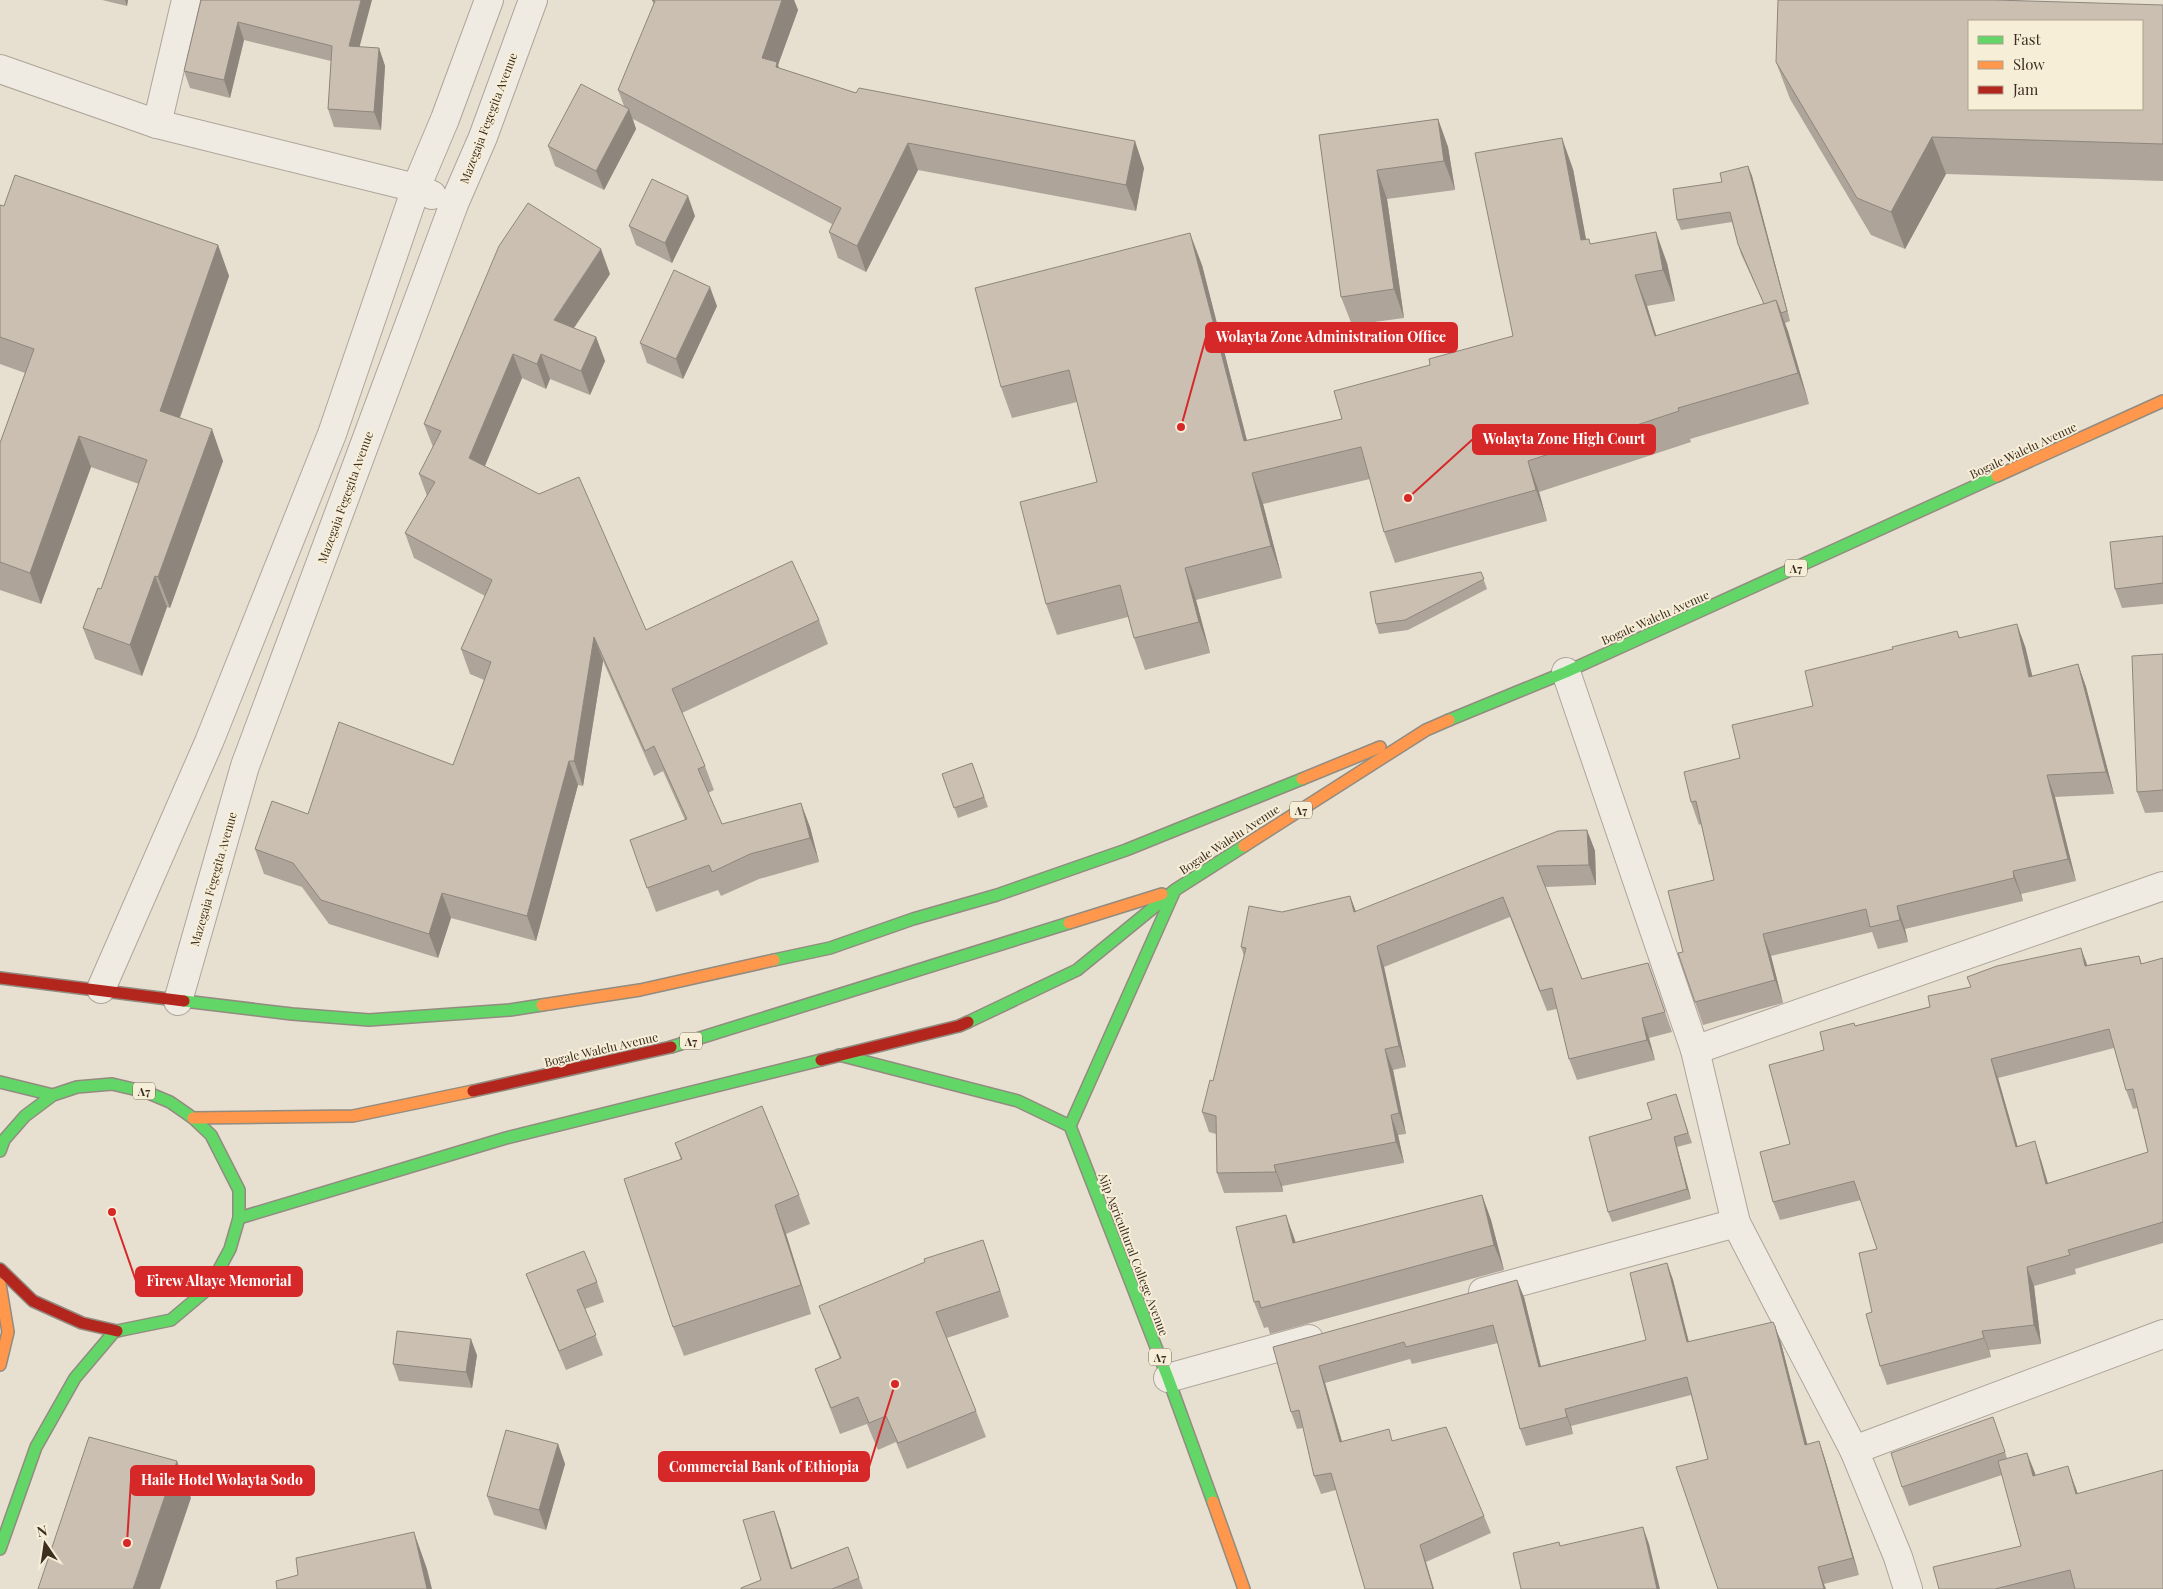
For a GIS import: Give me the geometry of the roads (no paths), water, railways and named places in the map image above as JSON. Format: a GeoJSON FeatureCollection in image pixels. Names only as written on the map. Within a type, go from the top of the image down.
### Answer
{"type":"FeatureCollection","features":[{"type":"Feature","properties":{"kind":"main road","name":"Bogale Walelu Avenue"},"geometry":{"type":"LineString","coordinates":[[239,1218],[506,1138],[959,1026],[1077,970],[1175,890],[1426,730],[1566,672],[2163,401]]}},
{"type":"Feature","properties":{"kind":"main road"},"geometry":{"type":"LineString","coordinates":[[0,978],[292,1014],[369,1020],[510,1010],[640,990],[742,969],[830,948],[913,918],[997,894],[1126,850],[1344,760],[1426,730]]}},
{"type":"Feature","properties":{"kind":"main road"},"geometry":{"type":"LineString","coordinates":[[1070,1126],[1175,890]]}},
{"type":"Feature","properties":{"kind":"main road","name":"Bogale Walelu Avenue"},"geometry":{"type":"LineString","coordinates":[[193,1118],[353,1116],[671,1047],[1175,890]]}},
{"type":"Feature","properties":{"kind":"main road","name":"A7"},"geometry":{"type":"LineString","coordinates":[[839,1055],[1018,1101],[1070,1126]]}},
{"type":"Feature","properties":{"kind":"main road"},"geometry":{"type":"LineString","coordinates":[[0,1082],[53,1095]]}},
{"type":"Feature","properties":{"kind":"main road","name":"A7"},"geometry":{"type":"LineString","coordinates":[[0,1151],[4,1140],[25,1116],[53,1095],[77,1087],[112,1084],[146,1092],[170,1102],[193,1118],[211,1135],[224,1157],[238,1190],[239,1218],[230,1249],[209,1288],[171,1320],[114,1332],[82,1323],[33,1301],[0,1269]]}},
{"type":"Feature","properties":{"kind":"main road","name":"Ajip Agricultural College Avenue"},"geometry":{"type":"LineString","coordinates":[[1070,1126],[1168,1378],[1244,1589]]}},
{"type":"Feature","properties":{"kind":"main road"},"geometry":{"type":"LineString","coordinates":[[0,1284],[8,1332],[0,1365]]}},
{"type":"Feature","properties":{"kind":"main road"},"geometry":{"type":"LineString","coordinates":[[0,1549],[36,1447],[75,1378],[114,1332]]}},
{"type":"Feature","properties":{"kind":"street"},"geometry":{"type":"LineString","coordinates":[[157,124],[186,0]]}},
{"type":"Feature","properties":{"kind":"street"},"geometry":{"type":"LineString","coordinates":[[101,989],[209,742],[332,434],[416,188],[445,119],[489,0]]}},
{"type":"Feature","properties":{"kind":"street","name":"Mazegaja Fegegita Avenue"},"geometry":{"type":"LineString","coordinates":[[178,1001],[246,766],[454,204],[483,137],[534,0]]}},
{"type":"Feature","properties":{"kind":"street"},"geometry":{"type":"LineString","coordinates":[[0,69],[157,124],[416,188],[454,204]]}},
{"type":"Feature","properties":{"kind":"street"},"geometry":{"type":"LineString","coordinates":[[1566,672],[1695,1050],[1736,1223],[1854,1450],[1898,1557],[1908,1589]]}},
{"type":"Feature","properties":{"kind":"street"},"geometry":{"type":"LineString","coordinates":[[1695,1050],[2163,886]]}},
{"type":"Feature","properties":{"kind":"street"},"geometry":{"type":"LineString","coordinates":[[1457,1299],[1736,1223]]}},
{"type":"Feature","properties":{"kind":"street"},"geometry":{"type":"LineString","coordinates":[[1168,1378],[1332,1333]]}},
{"type":"Feature","properties":{"kind":"street"},"geometry":{"type":"LineString","coordinates":[[1854,1450],[2163,1334]]}},
{"type":"Feature","properties":{"kind":"place","name":"Wolayta Zone Administration Office"},"geometry":{"type":"Point","coordinates":[1181,427]}},
{"type":"Feature","properties":{"kind":"place","name":"Wolayta Zone High Court"},"geometry":{"type":"Point","coordinates":[1408,498]}},
{"type":"Feature","properties":{"kind":"place","name":"Firew Altaye Memorial"},"geometry":{"type":"Point","coordinates":[112,1212]}},
{"type":"Feature","properties":{"kind":"place","name":"Commercial Bank of Ethiopia"},"geometry":{"type":"Point","coordinates":[895,1384]}},
{"type":"Feature","properties":{"kind":"place","name":"Haile Hotel Wolayta Sodo"},"geometry":{"type":"Point","coordinates":[127,1543]}}]}
